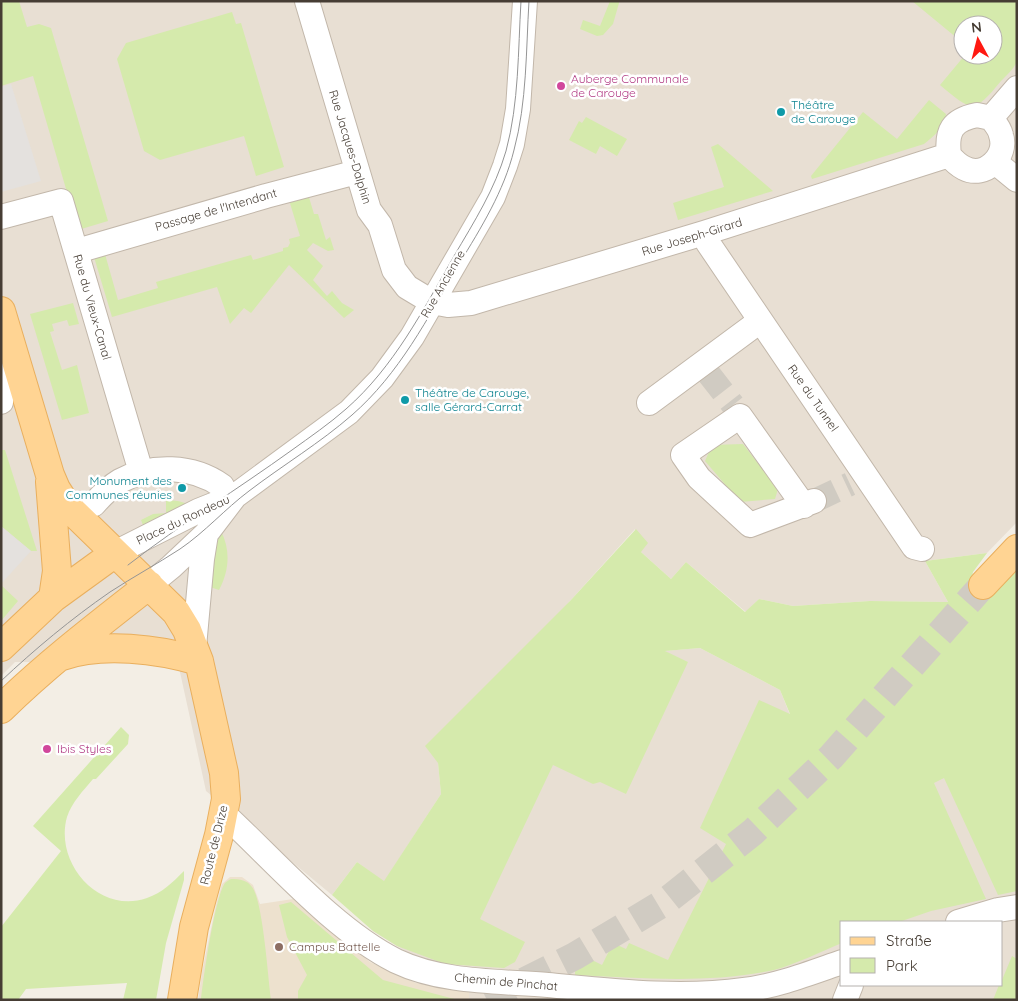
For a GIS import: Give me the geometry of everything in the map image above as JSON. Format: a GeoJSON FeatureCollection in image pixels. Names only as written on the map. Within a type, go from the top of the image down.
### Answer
{"type":"FeatureCollection","features":[{"type":"Feature","properties":{"kind":"main road"},"geometry":{"type":"LineString","coordinates":[[4,320],[50,475],[61,498],[176,612],[187,630],[196,654],[93,649],[76,651],[58,658]]}},
{"type":"Feature","properties":{"kind":"main road"},"geometry":{"type":"LineString","coordinates":[[50,475],[56,571],[53,598]]}},
{"type":"Feature","properties":{"kind":"main road","name":"Place du Rondeau"},"geometry":{"type":"LineString","coordinates":[[1,647],[53,598],[82,576],[106,544]]}},
{"type":"Feature","properties":{"kind":"main road"},"geometry":{"type":"LineString","coordinates":[[983,585],[1017,549]]}},
{"type":"Feature","properties":{"kind":"main road","name":"Place du Rondeau"},"geometry":{"type":"LineString","coordinates":[[1,709],[28,682],[80,638],[149,585]]}},
{"type":"Feature","properties":{"kind":"main road","name":"Route de Drize"},"geometry":{"type":"LineString","coordinates":[[182,1000],[194,927],[224,814],[226,799],[224,773],[196,654]]}},
{"type":"Feature","properties":{"kind":"street","name":"Rue Jacques-Dalphin"},"geometry":{"type":"LineString","coordinates":[[307,1],[369,210],[380,226],[394,270],[407,287],[432,302]]}},
{"type":"Feature","properties":{"kind":"street","name":"Rue Ancienne"},"geometry":{"type":"LineString","coordinates":[[228,491],[332,426],[360,401],[397,359],[432,302],[493,197],[506,166],[518,109],[525,1]]}},
{"type":"Feature","properties":{"kind":"street"},"geometry":{"type":"LineString","coordinates":[[991,118],[1017,88]]}},
{"type":"Feature","properties":{"kind":"street"},"geometry":{"type":"LineString","coordinates":[[991,118],[976,116],[964,118],[956,124],[948,139],[949,155],[964,168],[979,170],[989,167],[1005,153]]}},
{"type":"Feature","properties":{"kind":"street"},"geometry":{"type":"LineString","coordinates":[[991,118],[1001,134],[1005,153],[1017,180]]}},
{"type":"Feature","properties":{"kind":"street","name":"Rue Joseph-Girard"},"geometry":{"type":"LineString","coordinates":[[432,302],[448,305],[471,302],[704,234],[949,155]]}},
{"type":"Feature","properties":{"kind":"street","name":"Passage de l'Intendant"},"geometry":{"type":"LineString","coordinates":[[77,251],[266,196],[357,172]]}},
{"type":"Feature","properties":{"kind":"street","name":"Rue du Vieux-Canal"},"geometry":{"type":"LineString","coordinates":[[1,217],[61,201],[141,472]]}},
{"type":"Feature","properties":{"kind":"street","name":"Rue du Tunnel"},"geometry":{"type":"LineString","coordinates":[[704,234],[857,479],[914,547],[922,549]]}},
{"type":"Feature","properties":{"kind":"street"},"geometry":{"type":"LineString","coordinates":[[1,402],[4,320]]}},
{"type":"Feature","properties":{"kind":"street"},"geometry":{"type":"LineString","coordinates":[[649,403],[705,369],[760,321]]}},
{"type":"Feature","properties":{"kind":"street"},"geometry":{"type":"LineString","coordinates":[[736,410],[809,503],[750,525],[699,478],[683,455],[736,410]]}},
{"type":"Feature","properties":{"kind":"street","name":"Place du Rondeau"},"geometry":{"type":"LineString","coordinates":[[94,504],[120,481],[141,472],[162,469],[179,470],[198,475],[228,491]]}},
{"type":"Feature","properties":{"kind":"street","name":"Place du Rondeau"},"geometry":{"type":"LineString","coordinates":[[196,654],[202,559],[206,534],[228,491]]}},
{"type":"Feature","properties":{"kind":"street","name":"Place du Rondeau"},"geometry":{"type":"LineString","coordinates":[[106,544],[198,511],[228,491]]}},
{"type":"Feature","properties":{"kind":"street","name":"Place du Rondeau"},"geometry":{"type":"LineString","coordinates":[[149,585],[206,534]]}},
{"type":"Feature","properties":{"kind":"street","name":"Chemin de Pinchat"},"geometry":{"type":"LineString","coordinates":[[224,814],[298,885],[354,934],[397,961],[428,973],[475,980],[600,990],[699,995],[746,990],[794,979],[840,963]]}},
{"type":"Feature","properties":{"kind":"street"},"geometry":{"type":"LineString","coordinates":[[961,921],[998,910],[1017,907]]}},
{"type":"Feature","properties":{"kind":"street"},"geometry":{"type":"LineString","coordinates":[[845,1000],[851,986]]}},
{"type":"Feature","properties":{"kind":"shaded area"},"geometry":{"type":"Polygon","coordinates":[[[1,1],[1017,1],[1017,522],[987,553],[925,561],[948,602],[870,601],[793,606],[759,599],[746,612],[686,562],[671,579],[640,551],[635,529],[570,601],[438,763],[441,794],[384,882],[357,862],[332,895],[206,791],[178,663],[15,662],[1,676],[1,1]]]}},
{"type":"Feature","properties":{"kind":"shaded area"},"geometry":{"type":"Polygon","coordinates":[[[11,84],[41,181],[1,192],[1,87],[11,84]]]}},
{"type":"Feature","properties":{"kind":"shaded area"},"geometry":{"type":"Polygon","coordinates":[[[1,526],[31,551],[1,584],[1,526]]]}},
{"type":"Feature","properties":{"kind":"shaded area"},"geometry":{"type":"Polygon","coordinates":[[[700,648],[780,690],[790,715],[1017,673],[1017,1000],[469,1000],[469,991],[373,931],[664,651],[700,648]]]}},
{"type":"Feature","properties":{"kind":"shaded area","name":"Campus Battelle"},"geometry":{"type":"Polygon","coordinates":[[[230,877],[242,877],[253,885],[260,904],[293,899],[370,962],[416,983],[469,991],[469,1000],[198,1000],[216,905],[222,884],[230,877]]]}},
{"type":"Feature","properties":{"kind":"green space"},"geometry":{"type":"Polygon","coordinates":[[[1,1],[19,1],[27,27],[39,24],[51,28],[108,221],[78,230],[33,76],[1,86],[1,1]]]}},
{"type":"Feature","properties":{"kind":"green space"},"geometry":{"type":"Polygon","coordinates":[[[610,1],[619,1],[619,3],[613,24],[603,35],[597,36],[580,29],[583,20],[600,26],[610,1]]]}},
{"type":"Feature","properties":{"kind":"green space"},"geometry":{"type":"Polygon","coordinates":[[[912,1],[1017,1],[1016,63],[985,99],[972,106],[959,100],[940,85],[957,65],[1003,65],[1003,15],[953,15],[953,35],[912,1]]]}},
{"type":"Feature","properties":{"kind":"green space"},"geometry":{"type":"Polygon","coordinates":[[[232,12],[236,24],[241,23],[284,167],[256,176],[244,136],[160,160],[144,151],[117,59],[126,43],[232,12]]]}},
{"type":"Feature","properties":{"kind":"green space"},"geometry":{"type":"Polygon","coordinates":[[[929,100],[946,114],[941,127],[924,144],[812,179],[811,176],[863,112],[897,139],[929,100]]]}},
{"type":"Feature","properties":{"kind":"green space"},"geometry":{"type":"Polygon","coordinates":[[[586,117],[627,139],[617,156],[600,146],[596,154],[569,140],[579,121],[582,123],[586,117]]]}},
{"type":"Feature","properties":{"kind":"green space"},"geometry":{"type":"Polygon","coordinates":[[[718,144],[773,191],[678,220],[673,203],[724,187],[711,147],[718,144]]]}},
{"type":"Feature","properties":{"kind":"green space"},"geometry":{"type":"Polygon","coordinates":[[[308,194],[314,214],[318,214],[326,240],[330,237],[334,250],[328,251],[313,243],[307,250],[323,266],[313,280],[327,296],[332,291],[342,303],[354,310],[344,318],[289,265],[251,313],[244,308],[230,324],[217,287],[112,317],[94,257],[105,254],[118,300],[158,288],[156,282],[251,255],[253,260],[283,251],[283,248],[288,247],[290,243],[289,239],[300,236],[289,200],[308,194]]]}},
{"type":"Feature","properties":{"kind":"green space"},"geometry":{"type":"Polygon","coordinates":[[[73,303],[79,324],[69,326],[67,320],[52,324],[54,331],[50,332],[62,370],[77,365],[89,413],[62,420],[30,314],[73,303]]]}},
{"type":"Feature","properties":{"kind":"green space"},"geometry":{"type":"Polygon","coordinates":[[[743,444],[778,489],[775,499],[740,502],[705,461],[712,445],[743,444]]]}},
{"type":"Feature","properties":{"kind":"green space"},"geometry":{"type":"Polygon","coordinates":[[[2,450],[5,450],[37,551],[31,551],[1,526],[2,450]]]}},
{"type":"Feature","properties":{"kind":"green space"},"geometry":{"type":"Polygon","coordinates":[[[166,500],[192,505],[162,519],[143,525],[141,520],[153,514],[166,513],[166,500]]]}},
{"type":"Feature","properties":{"kind":"green space"},"geometry":{"type":"Polygon","coordinates":[[[636,529],[648,543],[641,552],[671,579],[686,562],[745,612],[759,599],[793,606],[870,601],[948,602],[925,561],[987,553],[973,572],[971,581],[1017,565],[1017,891],[998,895],[944,778],[934,783],[986,899],[931,911],[902,921],[840,921],[840,944],[774,970],[700,979],[575,975],[575,967],[580,954],[602,965],[613,943],[626,949],[629,943],[668,960],[726,844],[700,828],[759,700],[790,714],[780,690],[700,648],[665,651],[688,662],[626,794],[600,782],[593,784],[553,765],[480,919],[525,942],[515,962],[504,968],[445,964],[397,946],[373,931],[332,895],[357,862],[384,881],[441,794],[438,763],[425,746],[570,601],[636,529]]]}},
{"type":"Feature","properties":{"kind":"green space"},"geometry":{"type":"Polygon","coordinates":[[[221,531],[228,561],[225,576],[219,590],[207,586],[212,557],[221,531]]]}},
{"type":"Feature","properties":{"kind":"green space"},"geometry":{"type":"Polygon","coordinates":[[[1,585],[18,601],[1,621],[1,585]]]}},
{"type":"Feature","properties":{"kind":"green space"},"geometry":{"type":"Polygon","coordinates":[[[121,727],[129,735],[128,744],[96,779],[93,779],[69,812],[65,834],[67,851],[74,867],[84,881],[97,892],[112,899],[129,901],[147,898],[162,890],[184,871],[184,880],[166,943],[156,1000],[123,1000],[127,983],[26,989],[18,1000],[1,1000],[1,927],[61,851],[33,826],[121,727]]]}},
{"type":"Feature","properties":{"kind":"green space"},"geometry":{"type":"Polygon","coordinates":[[[231,879],[246,881],[256,895],[267,958],[271,1000],[201,1000],[217,904],[225,883],[231,879]]]}},
{"type":"Feature","properties":{"kind":"green space"},"geometry":{"type":"Polygon","coordinates":[[[291,902],[383,980],[458,1000],[298,1000],[298,991],[307,975],[287,937],[279,905],[291,902]]]}},
{"type":"Feature","properties":{"kind":"green space"},"geometry":{"type":"Polygon","coordinates":[[[1012,956],[1017,959],[1017,1000],[993,1000],[999,986],[1003,986],[1003,978],[1012,956]]]}},
{"type":"Feature","properties":{"kind":"tunnel"},"geometry":{"type":"LineString","coordinates":[[708,373],[733,405]]}},
{"type":"Feature","properties":{"kind":"tunnel"},"geometry":{"type":"LineString","coordinates":[[814,501],[850,484]]}},
{"type":"Feature","properties":{"kind":"tunnel"},"geometry":{"type":"LineString","coordinates":[[487,1000],[575,956],[665,902],[753,832],[831,757],[983,585]]}},
{"type":"Feature","properties":{"kind":"tram line"},"geometry":{"type":"LineString","coordinates":[[128,565],[333,420],[363,393],[393,356],[419,317],[476,218],[496,179],[506,151],[516,96],[521,1]]}},
{"type":"Feature","properties":{"kind":"tram line"},"geometry":{"type":"LineString","coordinates":[[1,681],[81,613],[110,592],[189,542],[249,491],[340,425],[369,399],[384,382],[424,325],[483,223],[498,195],[510,165],[521,113],[529,1]]}},
{"type":"Feature","properties":{"kind":"place","name":"Auberge Communale de Carouge"},"geometry":{"type":"Point","coordinates":[561,86]}},
{"type":"Feature","properties":{"kind":"place","name":"Théâtre de Carouge"},"geometry":{"type":"Point","coordinates":[781,112]}},
{"type":"Feature","properties":{"kind":"place","name":"Théâtre de Carouge, salle Gérard-Carrat"},"geometry":{"type":"Point","coordinates":[405,400]}},
{"type":"Feature","properties":{"kind":"place","name":"Monument des Communes réunies"},"geometry":{"type":"Point","coordinates":[182,488]}},
{"type":"Feature","properties":{"kind":"place","name":"Ibis Styles"},"geometry":{"type":"Point","coordinates":[47,749]}},
{"type":"Feature","properties":{"kind":"place","name":"Campus Battelle"},"geometry":{"type":"Point","coordinates":[279,947]}}]}
